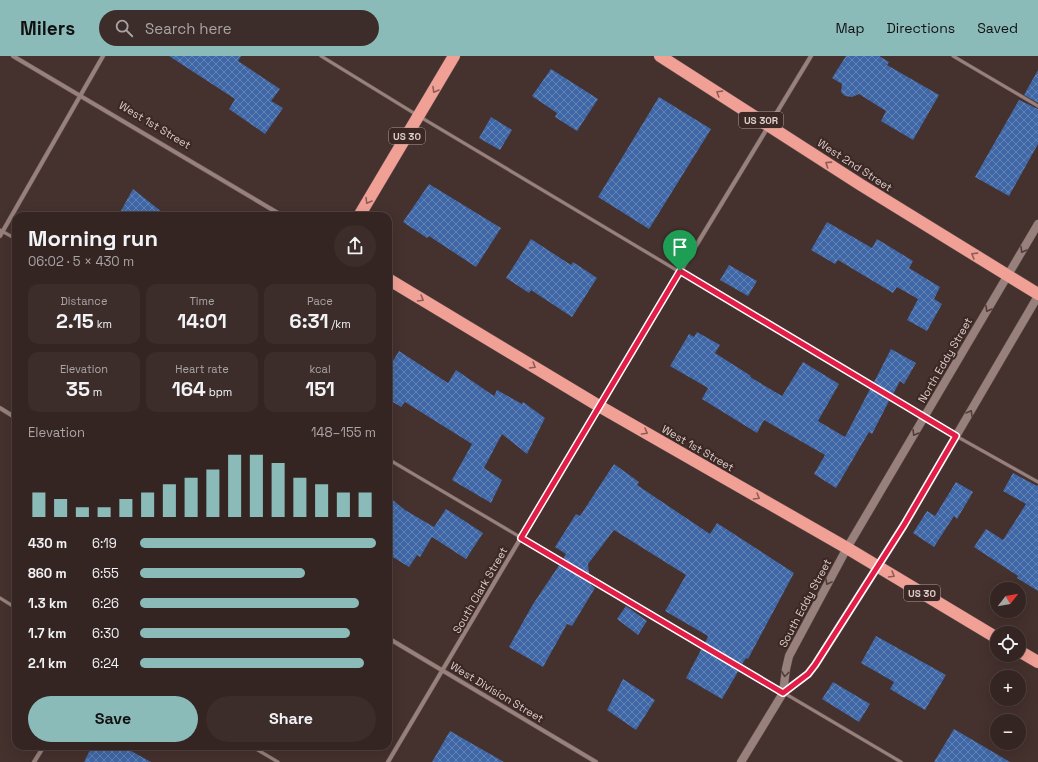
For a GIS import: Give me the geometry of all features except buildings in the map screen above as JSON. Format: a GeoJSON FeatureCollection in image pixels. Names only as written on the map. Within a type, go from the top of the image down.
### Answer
{"type":"FeatureCollection","features":[{"type":"Feature","properties":{"kind":"highway","name":"US 30"},"geometry":{"type":"LineString","coordinates":[[361,212],[454,56]]}},
{"type":"Feature","properties":{"kind":"highway","name":"West 2nd Street"},"geometry":{"type":"LineString","coordinates":[[660,56],[861,185],[1038,295]]}},
{"type":"Feature","properties":{"kind":"highway","name":"West 1st Street"},"geometry":{"type":"LineString","coordinates":[[392,281],[599,406],[847,548],[990,634]]}},
{"type":"Feature","properties":{"kind":"highway"},"geometry":{"type":"LineString","coordinates":[[1026,655],[1038,662]]}},
{"type":"Feature","properties":{"kind":"main road","name":"North Eddy Street"},"geometry":{"type":"LineString","coordinates":[[847,548],[1038,224]]}},
{"type":"Feature","properties":{"kind":"main road"},"geometry":{"type":"LineString","coordinates":[[877,566],[904,525],[1038,295]]}},
{"type":"Feature","properties":{"kind":"main road","name":"South Eddy Street"},"geometry":{"type":"LineString","coordinates":[[783,693],[789,656],[847,548]]}},
{"type":"Feature","properties":{"kind":"main road","name":"South Eddy Street"},"geometry":{"type":"LineString","coordinates":[[741,762],[783,693],[808,674],[815,665],[877,566]]}},
{"type":"Feature","properties":{"kind":"street","name":"West 1st Street"},"geometry":{"type":"LineString","coordinates":[[14,56],[276,212]]}},
{"type":"Feature","properties":{"kind":"street"},"geometry":{"type":"LineString","coordinates":[[13,212],[103,56]]}},
{"type":"Feature","properties":{"kind":"street","name":"South Clark Street"},"geometry":{"type":"LineString","coordinates":[[388,762],[599,406],[811,56]]}},
{"type":"Feature","properties":{"kind":"street"},"geometry":{"type":"LineString","coordinates":[[0,236],[12,214]]}},
{"type":"Feature","properties":{"kind":"street"},"geometry":{"type":"LineString","coordinates":[[0,408],[12,416]]}},
{"type":"Feature","properties":{"kind":"street","name":"West Division Street"},"geometry":{"type":"LineString","coordinates":[[392,640],[596,762]]}},
{"type":"Feature","properties":{"kind":"street"},"geometry":{"type":"LineString","coordinates":[[34,762],[42,750]]}},
{"type":"Feature","properties":{"kind":"lane"},"geometry":{"type":"LineString","coordinates":[[321,56],[924,418],[1038,482]]}},
{"type":"Feature","properties":{"kind":"lane"},"geometry":{"type":"LineString","coordinates":[[953,56],[1038,106]]}},
{"type":"Feature","properties":{"kind":"lane"},"geometry":{"type":"LineString","coordinates":[[2,231],[12,237]]}},
{"type":"Feature","properties":{"kind":"lane"},"geometry":{"type":"LineString","coordinates":[[392,461],[902,762]]}},
{"type":"Feature","properties":{"kind":"lane"},"geometry":{"type":"LineString","coordinates":[[0,598],[12,606]]}},
{"type":"Feature","properties":{"kind":"lane"},"geometry":{"type":"LineString","coordinates":[[258,750],[278,762]]}},
{"type":"Feature","properties":{"kind":"route"},"geometry":{"type":"LineString","coordinates":[[680,271],[956,436],[904,525],[815,665],[808,674],[783,693],[521,538],[680,271]]}}]}
